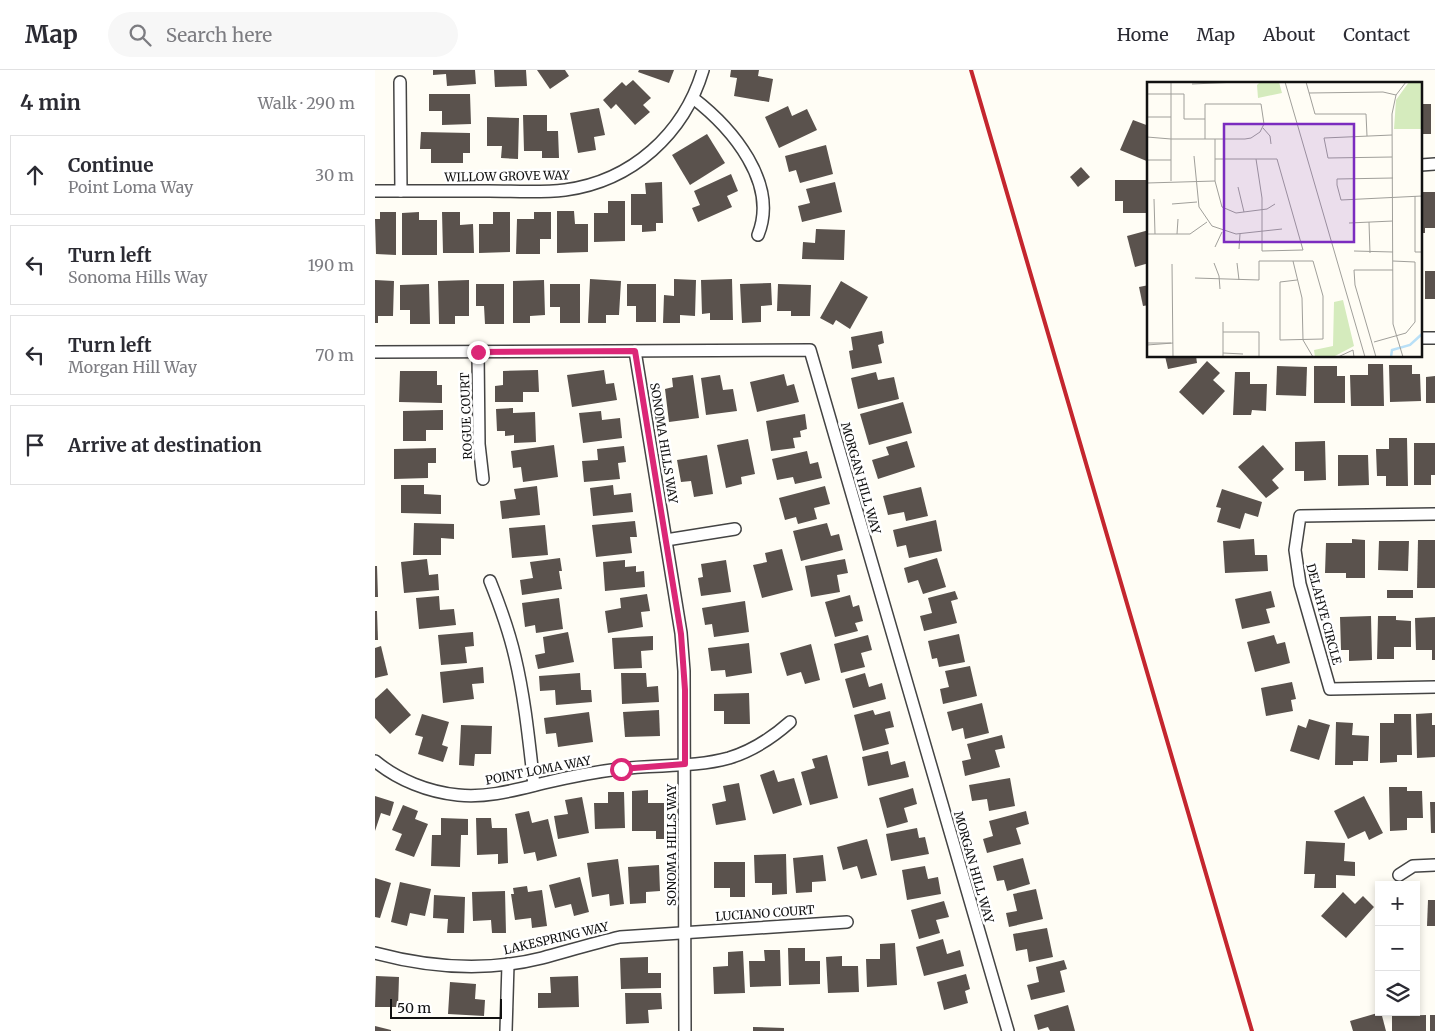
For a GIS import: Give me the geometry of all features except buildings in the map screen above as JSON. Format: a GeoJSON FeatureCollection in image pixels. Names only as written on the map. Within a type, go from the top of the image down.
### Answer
{"type":"FeatureCollection","features":[{"type":"Feature","properties":{"kind":"street","name":"WILLOW GROVE WAY"},"geometry":{"type":"LineString","coordinates":[[375,192],[547,191],[581,187],[597,182],[629,168],[656,148],[678,123],[693,98],[703,70]]}},
{"type":"Feature","properties":{"kind":"street"},"geometry":{"type":"LineString","coordinates":[[401,82],[401,191]]}},
{"type":"Feature","properties":{"kind":"street"},"geometry":{"type":"LineString","coordinates":[[693,98],[707,109],[731,134],[750,162],[763,203],[764,216],[758,234]]}},
{"type":"Feature","properties":{"kind":"street","name":"MORGAN HILL WAY"},"geometry":{"type":"LineString","coordinates":[[375,352],[810,350],[1008,1031]]}},
{"type":"Feature","properties":{"kind":"street","name":"SONOMA HILLS WAY"},"geometry":{"type":"LineString","coordinates":[[635,351],[681,634],[684,671],[685,1031]]}},
{"type":"Feature","properties":{"kind":"street","name":"ROGUE COURT"},"geometry":{"type":"LineString","coordinates":[[478,352],[479,444],[483,479]]}},
{"type":"Feature","properties":{"kind":"street","name":"DELAHYE CIRCLE"},"geometry":{"type":"LineString","coordinates":[[1435,514],[1300,516],[1295,550],[1300,584],[1330,689],[1435,687]]}},
{"type":"Feature","properties":{"kind":"street"},"geometry":{"type":"LineString","coordinates":[[666,540],[735,529]]}},
{"type":"Feature","properties":{"kind":"street"},"geometry":{"type":"LineString","coordinates":[[490,581],[505,620],[517,666],[523,694],[535,785]]}},
{"type":"Feature","properties":{"kind":"street","name":"POINT LOMA WAY"},"geometry":{"type":"LineString","coordinates":[[375,761],[409,782],[441,792],[475,796],[491,795],[575,776],[621,769],[711,762],[738,755],[771,738],[791,722]]}},
{"type":"Feature","properties":{"kind":"street"},"geometry":{"type":"LineString","coordinates":[[1399,875],[1413,866],[1435,865]]}},
{"type":"Feature","properties":{"kind":"street","name":"LUCIANO COURT"},"geometry":{"type":"LineString","coordinates":[[685,932],[847,922]]}},
{"type":"Feature","properties":{"kind":"street","name":"LAKESPRING WAY"},"geometry":{"type":"LineString","coordinates":[[375,953],[406,961],[439,966],[471,967],[508,964],[541,958],[620,937],[685,932]]}},
{"type":"Feature","properties":{"kind":"street"},"geometry":{"type":"LineString","coordinates":[[506,1031],[508,964]]}},
{"type":"Feature","properties":{"kind":"railway"},"geometry":{"type":"LineString","coordinates":[[971,70],[1252,1031]]}},
{"type":"Feature","properties":{"kind":"route"},"geometry":{"type":"LineString","coordinates":[[478,352],[635,351],[681,634],[685,690],[685,764],[621,769]]}}]}
